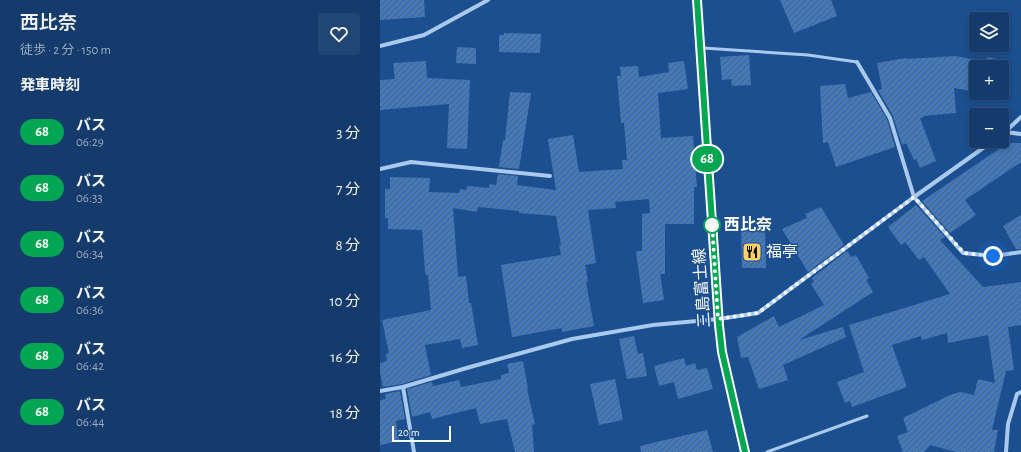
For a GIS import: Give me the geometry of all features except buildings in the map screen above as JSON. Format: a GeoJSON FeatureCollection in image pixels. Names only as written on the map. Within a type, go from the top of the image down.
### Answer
{"type":"FeatureCollection","features":[{"type":"Feature","properties":{"kind":"main road","name":"三島富士線"},"geometry":{"type":"LineString","coordinates":[[697,0],[718,319],[722,352],[745,452]]}},
{"type":"Feature","properties":{"kind":"street"},"geometry":{"type":"LineString","coordinates":[[380,46],[424,35],[488,0]]}},
{"type":"Feature","properties":{"kind":"street"},"geometry":{"type":"LineString","coordinates":[[857,62],[890,118],[914,197],[964,253],[993,256],[1021,252]]}},
{"type":"Feature","properties":{"kind":"street"},"geometry":{"type":"LineString","coordinates":[[1009,129],[1021,118]]}},
{"type":"Feature","properties":{"kind":"street"},"geometry":{"type":"LineString","coordinates":[[1009,134],[1021,134]]}},
{"type":"Feature","properties":{"kind":"street"},"geometry":{"type":"LineString","coordinates":[[380,391],[403,387],[572,339],[653,325],[718,319],[758,313],[914,197],[983,148]]}},
{"type":"Feature","properties":{"kind":"street"},"geometry":{"type":"LineString","coordinates":[[380,169],[411,162],[550,176]]}},
{"type":"Feature","properties":{"kind":"street"},"geometry":{"type":"LineString","coordinates":[[403,387],[414,452]]}},
{"type":"Feature","properties":{"kind":"street"},"geometry":{"type":"LineString","coordinates":[[1006,452],[1008,424],[1017,394],[1021,392]]}},
{"type":"Feature","properties":{"kind":"lane"},"geometry":{"type":"LineString","coordinates":[[700,48],[808,55],[857,62]]}},
{"type":"Feature","properties":{"kind":"lane"},"geometry":{"type":"LineString","coordinates":[[768,452],[867,416]]}},
{"type":"Feature","properties":{"kind":"bus line","name":"68"},"geometry":{"type":"LineString","coordinates":[[697,0],[719,325],[722,352],[745,452]]}},
{"type":"Feature","properties":{"kind":"place","name":"西比奈"},"geometry":{"type":"Point","coordinates":[712,225]}},
{"type":"Feature","properties":{"kind":"place","name":"福亭"},"geometry":{"type":"Point","coordinates":[752,252]}},
{"type":"Feature","properties":{"kind":"route"},"geometry":{"type":"LineString","coordinates":[[712,225],[712,223],[718,319],[758,313],[914,197],[964,253],[993,256]]}}]}
